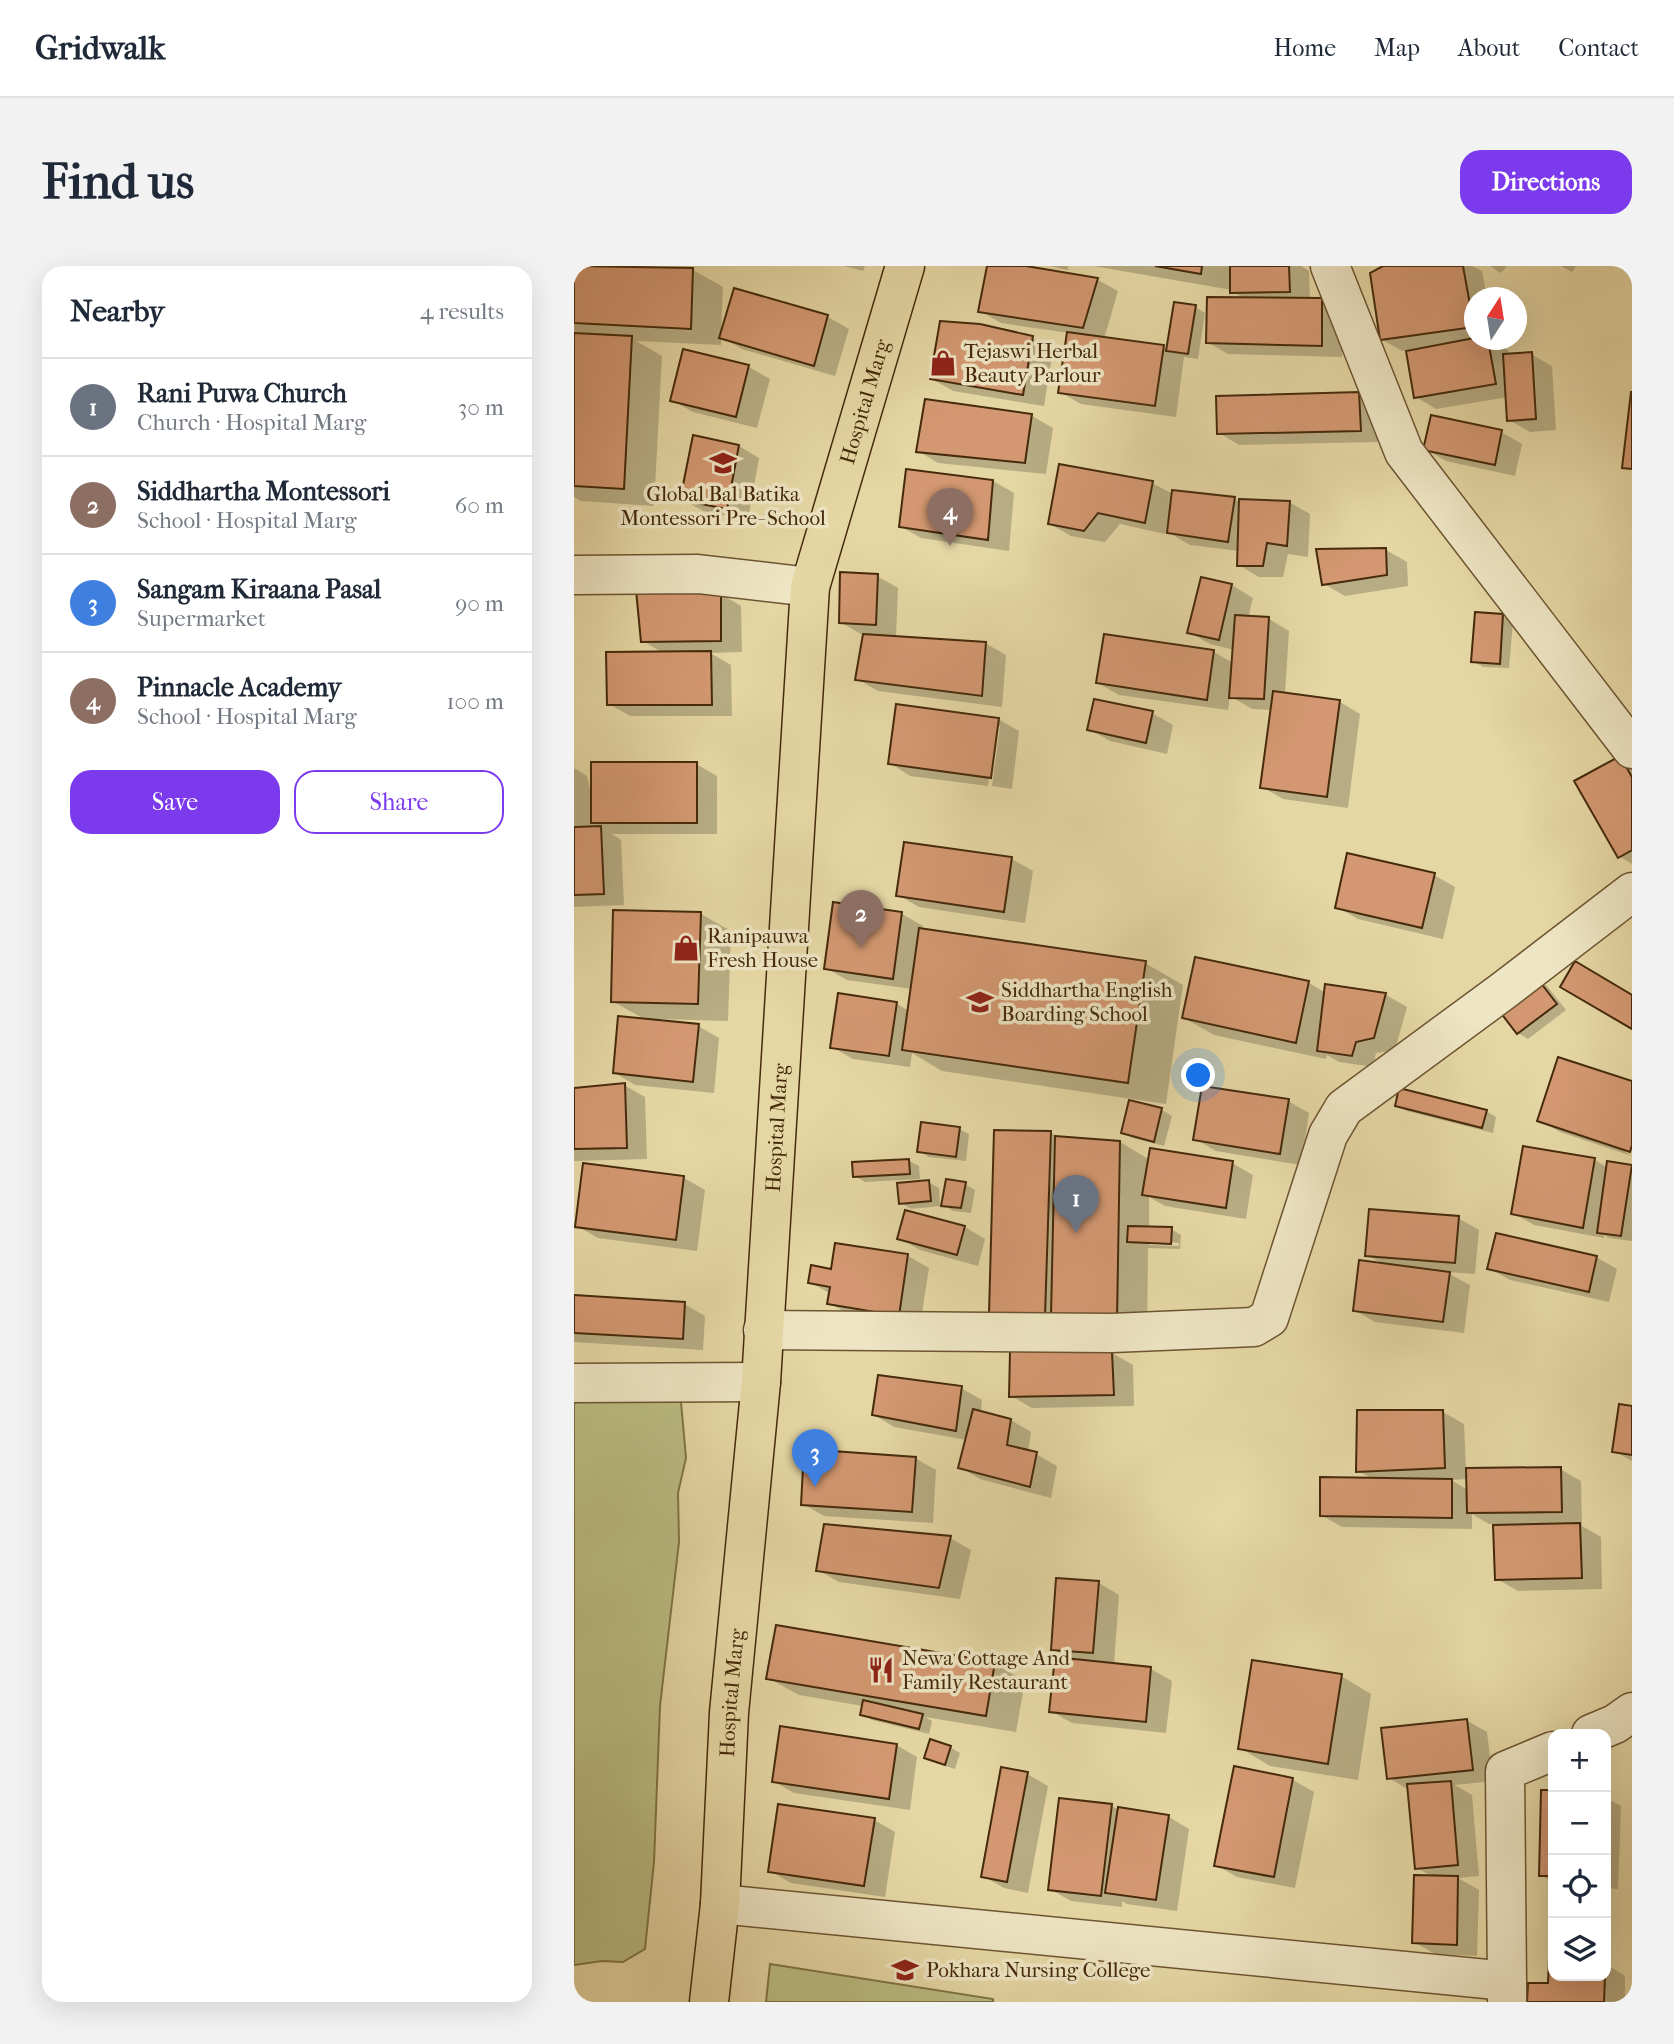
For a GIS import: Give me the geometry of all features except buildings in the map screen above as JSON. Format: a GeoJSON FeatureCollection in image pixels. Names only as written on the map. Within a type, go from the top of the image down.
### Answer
{"type":"FeatureCollection","features":[{"type":"Feature","properties":{"kind":"main road","name":"Hospital Marg"},"geometry":{"type":"LineString","coordinates":[[709,2002],[720,1904],[729,1713],[761,1382],[810,587],[905,266]]}},
{"type":"Feature","properties":{"kind":"street"},"geometry":{"type":"LineString","coordinates":[[1330,266],[1404,452],[1632,749]]}},
{"type":"Feature","properties":{"kind":"street"},"geometry":{"type":"LineString","coordinates":[[574,575],[698,574],[810,587]]}},
{"type":"Feature","properties":{"kind":"street"},"geometry":{"type":"LineString","coordinates":[[763,1330],[1112,1333],[1254,1328],[1269,1318],[1328,1136],[1344,1108],[1632,892]]}},
{"type":"Feature","properties":{"kind":"street"},"geometry":{"type":"LineString","coordinates":[[574,1383],[761,1382]]}},
{"type":"Feature","properties":{"kind":"street"},"geometry":{"type":"LineString","coordinates":[[1603,1729],[1632,1712]]}},
{"type":"Feature","properties":{"kind":"street"},"geometry":{"type":"LineString","coordinates":[[720,1904],[1507,1992],[1505,1772],[1548,1753]]}},
{"type":"Feature","properties":{"kind":"green space"},"geometry":{"type":"Polygon","coordinates":[[[574,1387],[607,1388],[681,1402],[686,1458],[678,1493],[679,1542],[660,1706],[654,1862],[645,1949],[623,1962],[602,1961],[574,1965],[574,1387]]]}},
{"type":"Feature","properties":{"kind":"green space"},"geometry":{"type":"Polygon","coordinates":[[[770,1964],[993,1999],[993,2002],[766,2002],[770,1964]]]}},
{"type":"Feature","properties":{"kind":"place","name":"Tejaswi Herbal Beauty Parlour"},"geometry":{"type":"Point","coordinates":[943,363]}},
{"type":"Feature","properties":{"kind":"place","name":"Global Bal Batika Montessori Pre- School"},"geometry":{"type":"Point","coordinates":[723,463]}},
{"type":"Feature","properties":{"kind":"place","name":"Pinnacle Academy"},"geometry":{"type":"Point","coordinates":[950,546]}},
{"type":"Feature","properties":{"kind":"place","name":"Ranipauwa Fresh House"},"geometry":{"type":"Point","coordinates":[686,948]}},
{"type":"Feature","properties":{"kind":"place","name":"Siddhartha Montessori"},"geometry":{"type":"Point","coordinates":[861,948]}},
{"type":"Feature","properties":{"kind":"place","name":"Siddhartha English Boarding School"},"geometry":{"type":"Point","coordinates":[980,1002]}},
{"type":"Feature","properties":{"kind":"place","name":"Rani Puwa Church"},"geometry":{"type":"Point","coordinates":[1076,1233]}},
{"type":"Feature","properties":{"kind":"place","name":"Sangam Kiraana Pasal"},"geometry":{"type":"Point","coordinates":[815,1487]}},
{"type":"Feature","properties":{"kind":"place","name":"Newa Cottage And Family Restaurant"},"geometry":{"type":"Point","coordinates":[881,1670]}},
{"type":"Feature","properties":{"kind":"place","name":"Pokhara Nursing College"},"geometry":{"type":"Point","coordinates":[905,1970]}}]}
